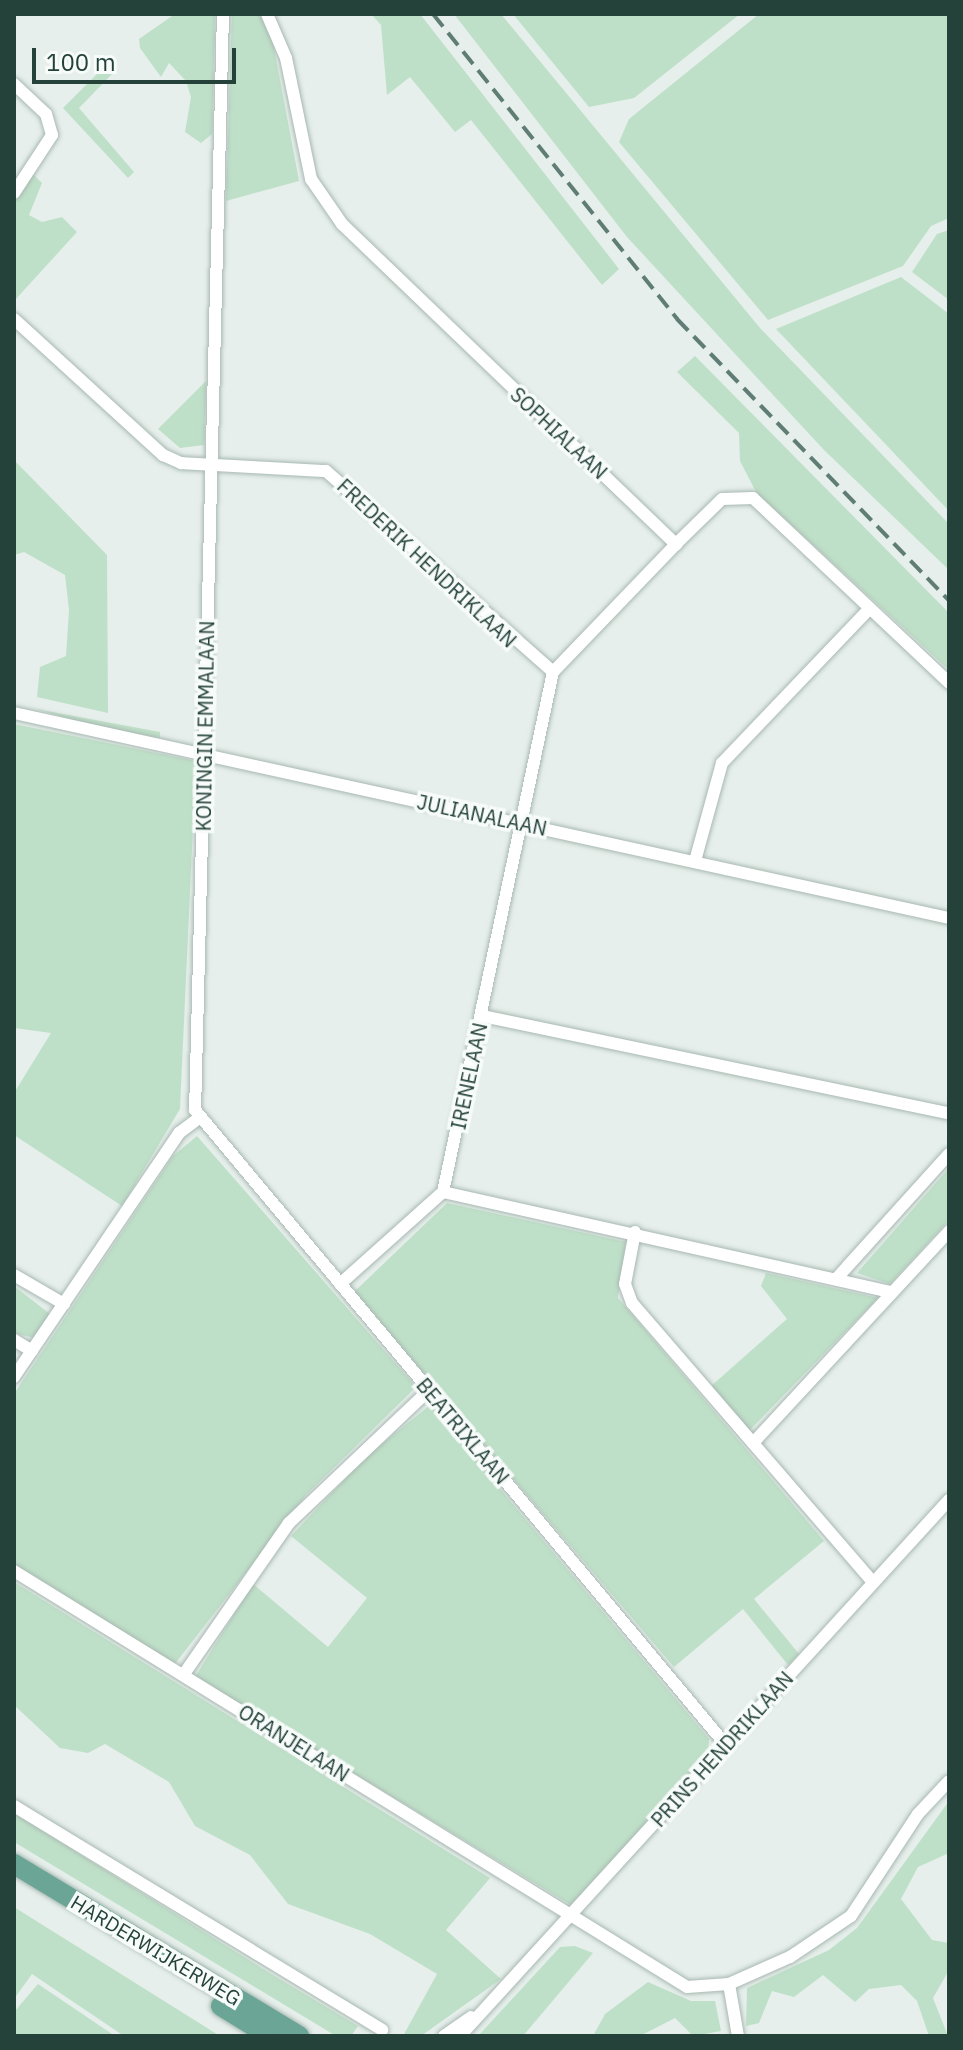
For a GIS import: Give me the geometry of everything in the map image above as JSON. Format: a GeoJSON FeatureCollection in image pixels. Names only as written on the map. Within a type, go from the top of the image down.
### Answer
{"type":"FeatureCollection","features":[{"type":"Feature","properties":{"kind":"main road","name":"HARDERWIJKERWEG"},"geometry":{"type":"LineString","coordinates":[[14,1864],[299,2036]]}},
{"type":"Feature","properties":{"kind":"main road","name":"HARDERWIJKERWEG"},"geometry":{"type":"LineString","coordinates":[[14,1877],[270,2036]]}},
{"type":"Feature","properties":{"kind":"street","name":"KONINGIN EMMALAAN"},"geometry":{"type":"LineString","coordinates":[[199,1118],[191,1087],[206,755],[209,465],[223,14]]}},
{"type":"Feature","properties":{"kind":"street","name":"SOPHIALAAN"},"geometry":{"type":"LineString","coordinates":[[267,14],[286,58],[311,179],[342,224],[676,544]]}},
{"type":"Feature","properties":{"kind":"street"},"geometry":{"type":"LineString","coordinates":[[14,84],[52,123],[14,193]]}},
{"type":"Feature","properties":{"kind":"street","name":"FREDERIK HENDRIKLAAN"},"geometry":{"type":"LineString","coordinates":[[14,319],[163,455],[209,465],[326,471],[553,672]]}},
{"type":"Feature","properties":{"kind":"street"},"geometry":{"type":"LineString","coordinates":[[553,672],[722,499],[753,498],[949,683]]}},
{"type":"Feature","properties":{"kind":"street"},"geometry":{"type":"LineString","coordinates":[[695,861],[722,763],[869,609]]}},
{"type":"Feature","properties":{"kind":"street","name":"IRENELAAN"},"geometry":{"type":"LineString","coordinates":[[443,1192],[483,1016],[553,672]]}},
{"type":"Feature","properties":{"kind":"street","name":"JULIANALAAN"},"geometry":{"type":"LineString","coordinates":[[14,713],[949,918]]}},
{"type":"Feature","properties":{"kind":"street"},"geometry":{"type":"LineString","coordinates":[[483,1016],[949,1113]]}},
{"type":"Feature","properties":{"kind":"street"},"geometry":{"type":"LineString","coordinates":[[14,1377],[179,1133],[199,1118]]}},
{"type":"Feature","properties":{"kind":"street","name":"BEATRIXLAAN"},"geometry":{"type":"LineString","coordinates":[[199,1118],[726,1745]]}},
{"type":"Feature","properties":{"kind":"street"},"geometry":{"type":"LineString","coordinates":[[837,1278],[949,1154]]}},
{"type":"Feature","properties":{"kind":"street"},"geometry":{"type":"LineString","coordinates":[[340,1284],[443,1192],[635,1232],[892,1292]]}},
{"type":"Feature","properties":{"kind":"street"},"geometry":{"type":"LineString","coordinates":[[753,1443],[949,1231]]}},
{"type":"Feature","properties":{"kind":"street"},"geometry":{"type":"LineString","coordinates":[[635,1232],[625,1284],[632,1303],[873,1582]]}},
{"type":"Feature","properties":{"kind":"street"},"geometry":{"type":"LineString","coordinates":[[14,1275],[64,1304]]}},
{"type":"Feature","properties":{"kind":"street"},"geometry":{"type":"LineString","coordinates":[[14,1340],[32,1351]]}},
{"type":"Feature","properties":{"kind":"street"},"geometry":{"type":"LineString","coordinates":[[184,1674],[289,1523],[429,1390]]}},
{"type":"Feature","properties":{"kind":"street","name":"PRINS HENDRIKLAAN"},"geometry":{"type":"LineString","coordinates":[[460,2036],[497,2000],[949,1500]]}},
{"type":"Feature","properties":{"kind":"street","name":"ORANJELAAN"},"geometry":{"type":"LineString","coordinates":[[14,1571],[184,1674],[673,1983],[729,1984]]}},
{"type":"Feature","properties":{"kind":"street"},"geometry":{"type":"LineString","coordinates":[[738,2036],[729,1984],[790,1957],[851,1916],[918,1814],[949,1781]]}},
{"type":"Feature","properties":{"kind":"street"},"geometry":{"type":"LineString","coordinates":[[14,1806],[382,2030]]}},
{"type":"Feature","properties":{"kind":"street","name":"PRINS HENDRIKLAAN"},"geometry":{"type":"LineString","coordinates":[[444,2036],[497,2000]]}},
{"type":"Feature","properties":{"kind":"green space"},"geometry":{"type":"Polygon","coordinates":[[[175,14],[215,14],[212,134],[201,143],[185,132],[191,97],[186,81],[169,63],[161,77],[140,48],[139,39],[175,14]]]}},
{"type":"Feature","properties":{"kind":"green space"},"geometry":{"type":"Polygon","coordinates":[[[232,14],[260,14],[271,32],[299,181],[226,201],[232,14]]]}},
{"type":"Feature","properties":{"kind":"green space"},"geometry":{"type":"Polygon","coordinates":[[[371,14],[420,14],[619,269],[602,285],[471,120],[455,132],[410,77],[387,95],[381,25],[371,14]]]}},
{"type":"Feature","properties":{"kind":"green space"},"geometry":{"type":"Polygon","coordinates":[[[454,14],[501,14],[760,328],[949,524],[949,570],[824,450],[627,237],[454,14]]]}},
{"type":"Feature","properties":{"kind":"green space"},"geometry":{"type":"Polygon","coordinates":[[[513,14],[740,14],[634,98],[589,107],[513,14]]]}},
{"type":"Feature","properties":{"kind":"green space"},"geometry":{"type":"Polygon","coordinates":[[[759,14],[949,14],[949,218],[931,226],[903,266],[768,320],[619,142],[629,119],[759,14]]]}},
{"type":"Feature","properties":{"kind":"green space"},"geometry":{"type":"Polygon","coordinates":[[[110,61],[117,69],[79,108],[134,172],[128,178],[63,108],[110,61]]]}},
{"type":"Feature","properties":{"kind":"green space"},"geometry":{"type":"Polygon","coordinates":[[[33,174],[42,183],[29,215],[42,222],[62,217],[77,232],[15,300],[14,202],[33,174]]]}},
{"type":"Feature","properties":{"kind":"green space"},"geometry":{"type":"Polygon","coordinates":[[[949,230],[949,300],[912,272],[937,234],[949,230]]]}},
{"type":"Feature","properties":{"kind":"green space"},"geometry":{"type":"Polygon","coordinates":[[[901,277],[949,314],[949,511],[776,329],[901,277]]]}},
{"type":"Feature","properties":{"kind":"green space"},"geometry":{"type":"Polygon","coordinates":[[[695,356],[949,613],[949,670],[756,492],[740,461],[739,433],[677,372],[695,356]]]}},
{"type":"Feature","properties":{"kind":"green space"},"geometry":{"type":"Polygon","coordinates":[[[206,381],[204,445],[180,448],[158,429],[206,381]]]}},
{"type":"Feature","properties":{"kind":"green space"},"geometry":{"type":"Polygon","coordinates":[[[14,460],[107,555],[108,713],[37,697],[40,667],[66,656],[69,610],[65,575],[24,552],[14,555],[14,460]]]}},
{"type":"Feature","properties":{"kind":"green space"},"geometry":{"type":"Polygon","coordinates":[[[36,709],[160,732],[160,738],[94,726],[36,709]]]}},
{"type":"Feature","properties":{"kind":"green space"},"geometry":{"type":"Polygon","coordinates":[[[14,724],[196,761],[180,1109],[122,1206],[14,1135],[14,1093],[51,1033],[14,1028],[14,724]]]}},
{"type":"Feature","properties":{"kind":"green space"},"geometry":{"type":"Polygon","coordinates":[[[197,1136],[416,1387],[306,1495],[174,1665],[14,1567],[14,1394],[173,1156],[197,1136]]]}},
{"type":"Feature","properties":{"kind":"green space"},"geometry":{"type":"Polygon","coordinates":[[[949,1168],[949,1220],[890,1284],[857,1273],[949,1168]]]}},
{"type":"Feature","properties":{"kind":"green space"},"geometry":{"type":"Polygon","coordinates":[[[447,1203],[626,1242],[618,1298],[824,1541],[754,1599],[799,1654],[788,1665],[743,1609],[674,1667],[354,1292],[447,1203]]]}},
{"type":"Feature","properties":{"kind":"green space"},"geometry":{"type":"Polygon","coordinates":[[[766,1273],[878,1298],[749,1431],[710,1387],[787,1319],[761,1286],[766,1273]]]}},
{"type":"Feature","properties":{"kind":"green space"},"geometry":{"type":"Polygon","coordinates":[[[14,1286],[50,1314],[34,1338],[14,1333],[14,1286]]]}},
{"type":"Feature","properties":{"kind":"green space"},"geometry":{"type":"Polygon","coordinates":[[[430,1405],[709,1739],[708,1754],[571,1905],[195,1677],[253,1584],[328,1647],[367,1598],[291,1536],[366,1457],[430,1405]]]}},
{"type":"Feature","properties":{"kind":"green space"},"geometry":{"type":"Polygon","coordinates":[[[14,1582],[490,1878],[446,1930],[501,1979],[421,2036],[403,2036],[437,1974],[370,1934],[288,1904],[250,1855],[195,1826],[169,1782],[105,1744],[88,1753],[60,1748],[14,1705],[14,1582]]]}},
{"type":"Feature","properties":{"kind":"green space"},"geometry":{"type":"Polygon","coordinates":[[[949,1801],[949,1853],[918,1867],[901,1899],[932,1940],[949,1943],[949,1970],[933,1998],[948,2036],[929,2036],[917,2001],[901,1985],[869,1989],[855,2002],[823,1975],[794,1997],[772,1991],[759,2023],[746,2026],[747,1988],[829,1950],[857,1928],[949,1801]]]}},
{"type":"Feature","properties":{"kind":"green space"},"geometry":{"type":"Polygon","coordinates":[[[14,1813],[358,2026],[351,2036],[336,2036],[14,1842],[14,1813]]]}},
{"type":"Feature","properties":{"kind":"green space"},"geometry":{"type":"Polygon","coordinates":[[[14,1907],[220,2036],[124,2036],[32,1974],[14,1999],[14,1907]]]}},
{"type":"Feature","properties":{"kind":"green space"},"geometry":{"type":"Polygon","coordinates":[[[575,1946],[593,1953],[523,2036],[478,2036],[560,1947],[575,1946]]]}},
{"type":"Feature","properties":{"kind":"green space"},"geometry":{"type":"Polygon","coordinates":[[[648,1982],[691,2001],[715,2001],[721,2031],[693,2036],[675,2018],[640,2036],[593,2036],[605,2014],[648,1982]]]}},
{"type":"Feature","properties":{"kind":"green space"},"geometry":{"type":"Polygon","coordinates":[[[38,1984],[115,2036],[14,2036],[14,2012],[38,1984]]]}},
{"type":"Feature","properties":{"kind":"railway"},"geometry":{"type":"LineString","coordinates":[[433,14],[677,319],[949,601]]}}]}
